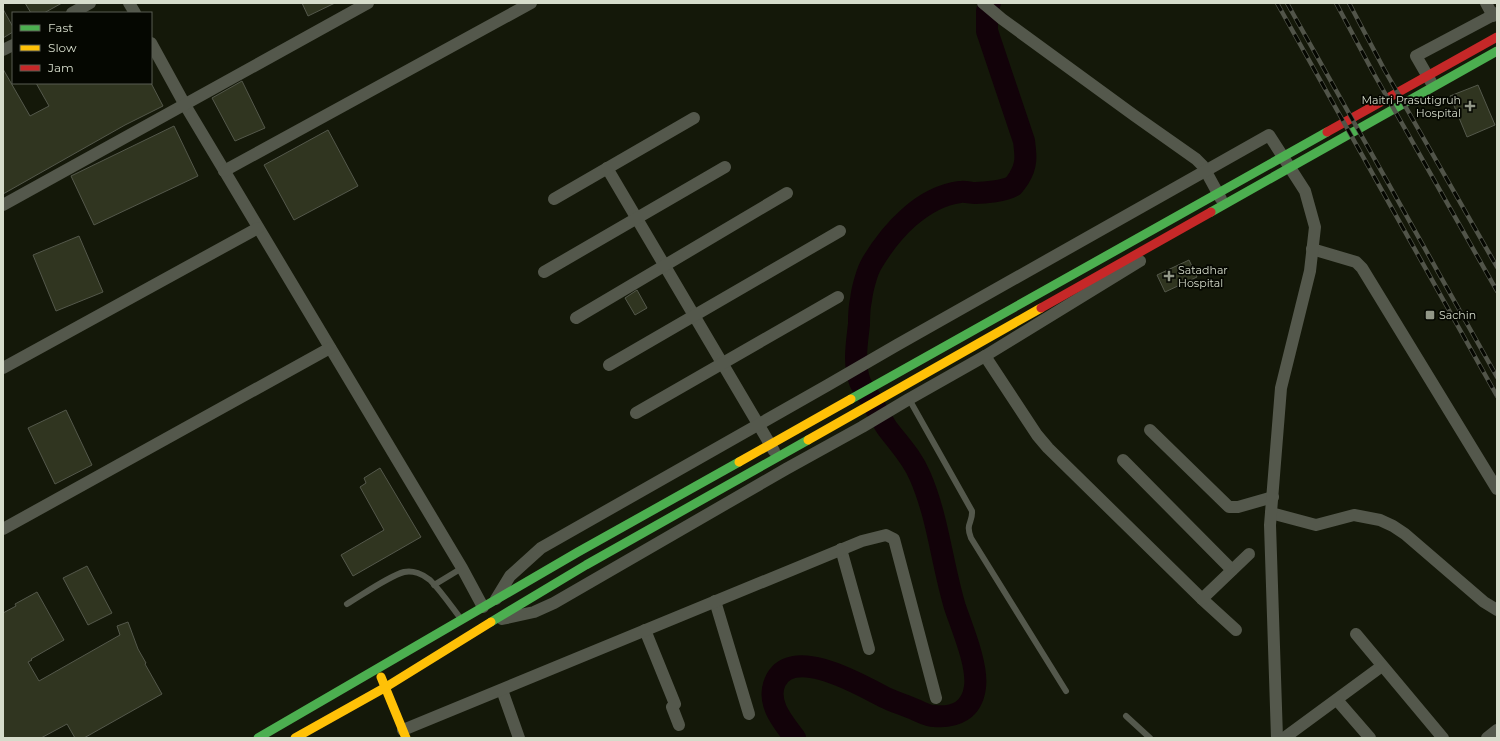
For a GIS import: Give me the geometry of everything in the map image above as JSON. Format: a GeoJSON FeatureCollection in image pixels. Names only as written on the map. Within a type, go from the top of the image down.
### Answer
{"type":"FeatureCollection","features":[{"type":"Feature","properties":{"kind":"main road"},"geometry":{"type":"LineString","coordinates":[[258,738],[578,552],[1497,37]]}},
{"type":"Feature","properties":{"kind":"main road"},"geometry":{"type":"LineString","coordinates":[[295,738],[386,687],[463,638],[586,565],[1497,51]]}},
{"type":"Feature","properties":{"kind":"main road"},"geometry":{"type":"LineString","coordinates":[[377,668],[405,734]]}},
{"type":"Feature","properties":{"kind":"street"},"geometry":{"type":"LineString","coordinates":[[74,12],[90,3]]}},
{"type":"Feature","properties":{"kind":"street"},"geometry":{"type":"LineString","coordinates":[[129,3],[134,12]]}},
{"type":"Feature","properties":{"kind":"street"},"geometry":{"type":"LineString","coordinates":[[3,205],[368,3]]}},
{"type":"Feature","properties":{"kind":"street"},"geometry":{"type":"LineString","coordinates":[[224,171],[531,3]]}},
{"type":"Feature","properties":{"kind":"street"},"geometry":{"type":"LineString","coordinates":[[983,3],[1002,19],[1196,159],[1206,171],[1226,209]]}},
{"type":"Feature","properties":{"kind":"street"},"geometry":{"type":"LineString","coordinates":[[1486,3],[1495,14],[1416,56],[1435,88],[1497,57]]}},
{"type":"Feature","properties":{"kind":"street"},"geometry":{"type":"LineString","coordinates":[[152,45],[185,105],[462,568],[483,607]]}},
{"type":"Feature","properties":{"kind":"street"},"geometry":{"type":"LineString","coordinates":[[3,50],[12,46]]}},
{"type":"Feature","properties":{"kind":"street"},"geometry":{"type":"LineString","coordinates":[[554,198],[694,118]]}},
{"type":"Feature","properties":{"kind":"street"},"geometry":{"type":"LineString","coordinates":[[496,600],[510,576],[541,548],[1270,135],[1305,191],[1315,227],[1310,271],[1281,388],[1270,525],[1277,738]]}},
{"type":"Feature","properties":{"kind":"street"},"geometry":{"type":"LineString","coordinates":[[544,272],[725,167]]}},
{"type":"Feature","properties":{"kind":"street"},"geometry":{"type":"LineString","coordinates":[[607,168],[758,425],[786,469]]}},
{"type":"Feature","properties":{"kind":"street"},"geometry":{"type":"LineString","coordinates":[[493,621],[534,612],[554,603],[985,356],[1226,209],[1293,172]]}},
{"type":"Feature","properties":{"kind":"street"},"geometry":{"type":"LineString","coordinates":[[576,318],[787,193]]}},
{"type":"Feature","properties":{"kind":"street"},"geometry":{"type":"LineString","coordinates":[[3,368],[258,228]]}},
{"type":"Feature","properties":{"kind":"street"},"geometry":{"type":"LineString","coordinates":[[609,365],[840,231]]}},
{"type":"Feature","properties":{"kind":"street"},"geometry":{"type":"LineString","coordinates":[[1312,249],[1356,262],[1362,268],[1497,489]]}},
{"type":"Feature","properties":{"kind":"street"},"geometry":{"type":"LineString","coordinates":[[636,413],[838,297]]}},
{"type":"Feature","properties":{"kind":"street"},"geometry":{"type":"LineString","coordinates":[[3,530],[330,348]]}},
{"type":"Feature","properties":{"kind":"street"},"geometry":{"type":"LineString","coordinates":[[985,356],[1037,436],[1202,599],[1236,630]]}},
{"type":"Feature","properties":{"kind":"street"},"geometry":{"type":"LineString","coordinates":[[1150,430],[1229,507],[1238,507],[1273,497]]}},
{"type":"Feature","properties":{"kind":"street"},"geometry":{"type":"LineString","coordinates":[[1123,460],[1232,570]]}},
{"type":"Feature","properties":{"kind":"street"},"geometry":{"type":"LineString","coordinates":[[1271,513],[1316,525],[1354,515],[1380,520],[1405,534],[1484,602],[1497,610]]}},
{"type":"Feature","properties":{"kind":"street"},"geometry":{"type":"LineString","coordinates":[[405,734],[502,690],[645,630],[841,549],[862,541],[886,535],[894,539],[936,698]]}},
{"type":"Feature","properties":{"kind":"street"},"geometry":{"type":"LineString","coordinates":[[841,549],[869,649]]}},
{"type":"Feature","properties":{"kind":"street"},"geometry":{"type":"LineString","coordinates":[[1202,599],[1249,554]]}},
{"type":"Feature","properties":{"kind":"street"},"geometry":{"type":"LineString","coordinates":[[715,602],[749,714]]}},
{"type":"Feature","properties":{"kind":"street"},"geometry":{"type":"LineString","coordinates":[[645,630],[675,704],[672,707],[679,725]]}},
{"type":"Feature","properties":{"kind":"street"},"geometry":{"type":"LineString","coordinates":[[1356,634],[1443,738]]}},
{"type":"Feature","properties":{"kind":"street"},"geometry":{"type":"LineString","coordinates":[[1284,738],[1382,666]]}},
{"type":"Feature","properties":{"kind":"street"},"geometry":{"type":"LineString","coordinates":[[502,690],[519,738]]}},
{"type":"Feature","properties":{"kind":"street"},"geometry":{"type":"LineString","coordinates":[[1337,700],[1370,738]]}},
{"type":"Feature","properties":{"kind":"street"},"geometry":{"type":"LineString","coordinates":[[1487,738],[1497,730]]}},
{"type":"Feature","properties":{"kind":"lane"},"geometry":{"type":"LineString","coordinates":[[907,400],[972,511],[972,517],[968,525],[968,532],[971,538],[1066,691]]}},
{"type":"Feature","properties":{"kind":"lane"},"geometry":{"type":"LineString","coordinates":[[434,586],[462,568]]}},
{"type":"Feature","properties":{"kind":"lane"},"geometry":{"type":"LineString","coordinates":[[347,604],[394,576],[404,572],[419,573],[429,580],[461,619]]}},
{"type":"Feature","properties":{"kind":"lane"},"geometry":{"type":"LineString","coordinates":[[1126,716],[1150,738]]}},
{"type":"Feature","properties":{"kind":"building"},"geometry":{"type":"Polygon","coordinates":[[[25,3],[62,3],[46,12],[30,12],[25,3]]]}},
{"type":"Feature","properties":{"kind":"building"},"geometry":{"type":"Polygon","coordinates":[[[302,3],[335,3],[308,16],[302,3]]]}},
{"type":"Feature","properties":{"kind":"building"},"geometry":{"type":"Polygon","coordinates":[[[3,9],[12,25],[12,33],[3,38],[3,9]]]}},
{"type":"Feature","properties":{"kind":"building"},"geometry":{"type":"Polygon","coordinates":[[[3,69],[30,116],[49,106],[37,84],[152,84],[163,106],[125,125],[3,194],[3,69]]]}},
{"type":"Feature","properties":{"kind":"building"},"geometry":{"type":"Polygon","coordinates":[[[242,81],[265,128],[235,141],[212,98],[242,81]]]}},
{"type":"Feature","properties":{"kind":"building"},"geometry":{"type":"Polygon","coordinates":[[[1478,85],[1495,125],[1467,137],[1450,96],[1478,85]]]}},
{"type":"Feature","properties":{"kind":"building"},"geometry":{"type":"Polygon","coordinates":[[[174,126],[198,176],[94,225],[71,176],[174,126]]]}},
{"type":"Feature","properties":{"kind":"building"},"geometry":{"type":"Polygon","coordinates":[[[328,130],[358,186],[294,220],[264,165],[328,130]]]}},
{"type":"Feature","properties":{"kind":"building"},"geometry":{"type":"Polygon","coordinates":[[[79,236],[103,292],[56,311],[33,255],[79,236]]]}},
{"type":"Feature","properties":{"kind":"building"},"geometry":{"type":"Polygon","coordinates":[[[1189,260],[1197,277],[1165,292],[1157,275],[1189,260]]]}},
{"type":"Feature","properties":{"kind":"building"},"geometry":{"type":"Polygon","coordinates":[[[637,290],[647,308],[635,315],[625,298],[637,290]]]}},
{"type":"Feature","properties":{"kind":"building"},"geometry":{"type":"Polygon","coordinates":[[[66,410],[92,465],[55,484],[28,428],[66,410]]]}},
{"type":"Feature","properties":{"kind":"building"},"geometry":{"type":"Polygon","coordinates":[[[380,468],[421,537],[353,576],[341,555],[384,530],[360,487],[366,483],[364,478],[380,468]]]}},
{"type":"Feature","properties":{"kind":"building"},"geometry":{"type":"Polygon","coordinates":[[[87,566],[112,613],[88,625],[63,578],[87,566]]]}},
{"type":"Feature","properties":{"kind":"building"},"geometry":{"type":"Polygon","coordinates":[[[37,592],[64,640],[28,662],[39,681],[120,635],[117,626],[128,622],[138,649],[146,663],[145,664],[162,694],[84,738],[75,738],[67,724],[41,738],[3,738],[3,613],[16,606],[15,604],[37,592]]]}},
{"type":"Feature","properties":{"kind":"waterway"},"geometry":{"type":"LineString","coordinates":[[795,738],[777,712],[774,705],[773,690],[775,682],[783,671],[796,667],[810,667],[844,677],[888,699],[932,716],[949,716],[962,711],[967,707],[973,695],[975,678],[972,658],[955,607],[936,524],[926,492],[913,463],[887,428],[861,384],[858,375],[856,353],[862,291],[870,266],[888,239],[920,208],[946,195],[962,192],[984,193],[1013,186],[1019,178],[1025,165],[1024,141],[987,31],[987,11],[990,3]]}},
{"type":"Feature","properties":{"kind":"railway"},"geometry":{"type":"LineString","coordinates":[[1277,3],[1497,396]]}},
{"type":"Feature","properties":{"kind":"railway"},"geometry":{"type":"LineString","coordinates":[[1287,3],[1497,377]]}},
{"type":"Feature","properties":{"kind":"railway"},"geometry":{"type":"LineString","coordinates":[[1336,3],[1374,74],[1497,291]]}},
{"type":"Feature","properties":{"kind":"railway"},"geometry":{"type":"LineString","coordinates":[[1349,3],[1384,69],[1497,267]]}},
{"type":"Feature","properties":{"kind":"traffic: fast"},"geometry":{"type":"LineString","coordinates":[[1211,212],[1497,51]]}},
{"type":"Feature","properties":{"kind":"traffic: fast"},"geometry":{"type":"LineString","coordinates":[[851,399],[1327,132]]}},
{"type":"Feature","properties":{"kind":"traffic: fast"},"geometry":{"type":"LineString","coordinates":[[491,622],[586,565],[808,440]]}},
{"type":"Feature","properties":{"kind":"traffic: fast"},"geometry":{"type":"LineString","coordinates":[[258,738],[578,552],[739,462]]}},
{"type":"Feature","properties":{"kind":"traffic: slow"},"geometry":{"type":"LineString","coordinates":[[808,440],[1041,308]]}},
{"type":"Feature","properties":{"kind":"traffic: slow"},"geometry":{"type":"LineString","coordinates":[[739,462],[851,399]]}},
{"type":"Feature","properties":{"kind":"traffic: slow"},"geometry":{"type":"LineString","coordinates":[[295,738],[386,687],[491,622]]}},
{"type":"Feature","properties":{"kind":"traffic: slow"},"geometry":{"type":"LineString","coordinates":[[381,677],[406,738]]}},
{"type":"Feature","properties":{"kind":"traffic: jam"},"geometry":{"type":"LineString","coordinates":[[1327,132],[1497,37]]}},
{"type":"Feature","properties":{"kind":"traffic: jam"},"geometry":{"type":"LineString","coordinates":[[1041,308],[1211,212]]}},
{"type":"Feature","properties":{"kind":"place","name":"Maitri Prasutigruh Hospital"},"geometry":{"type":"Point","coordinates":[1470,106]}},
{"type":"Feature","properties":{"kind":"place","name":"Satadhar Hospital"},"geometry":{"type":"Point","coordinates":[1169,276]}},
{"type":"Feature","properties":{"kind":"place","name":"Sachin"},"geometry":{"type":"Point","coordinates":[1430,315]}}]}
